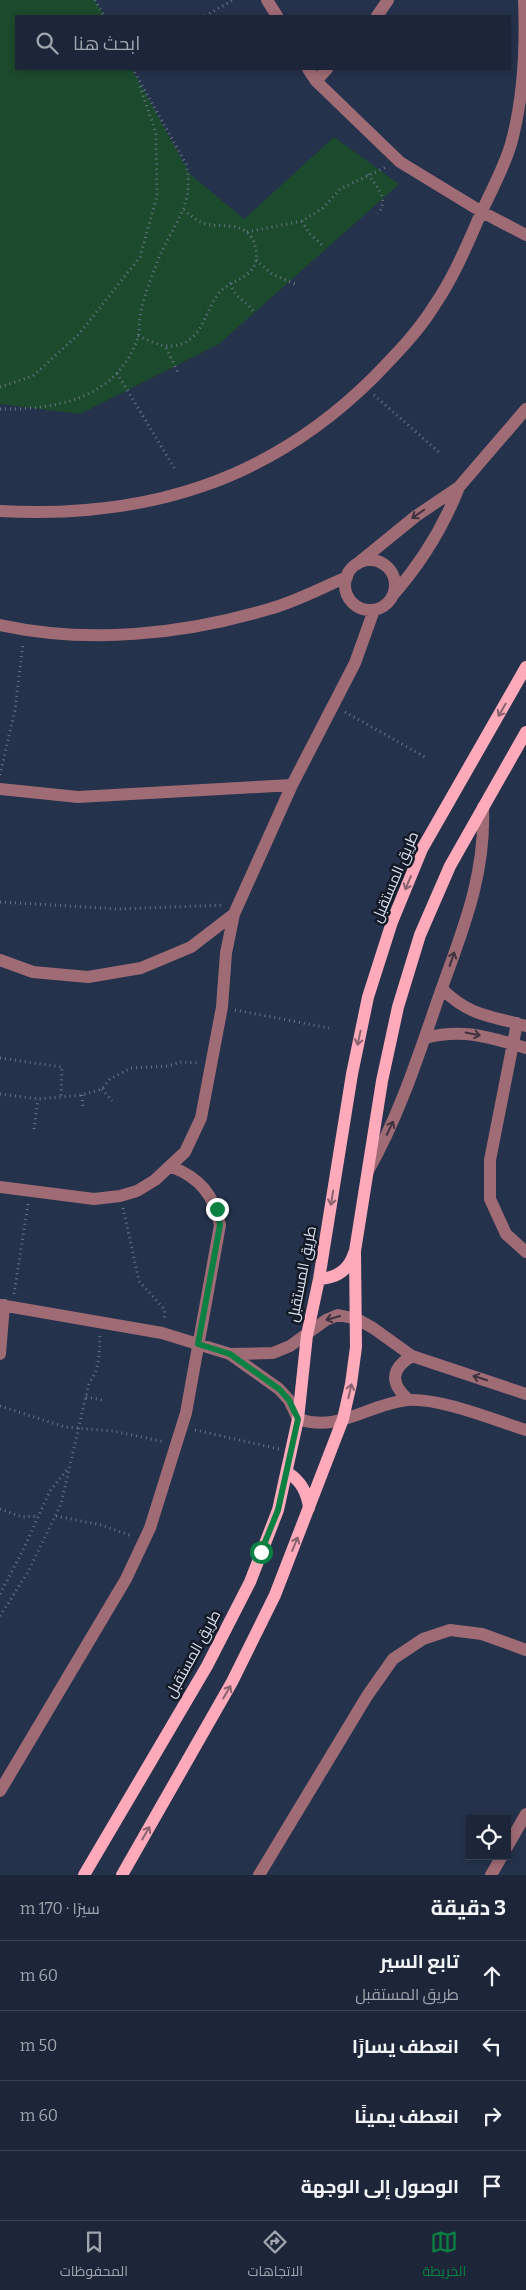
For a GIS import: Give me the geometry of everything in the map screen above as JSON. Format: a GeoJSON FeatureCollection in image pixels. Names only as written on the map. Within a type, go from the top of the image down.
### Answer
{"type":"FeatureCollection","features":[{"type":"Feature","properties":{"kind":"main road","name":"طريق المستقبل"},"geometry":{"type":"LineString","coordinates":[[84,1875],[207,1666],[250,1582],[278,1510],[298,1419],[307,1335],[320,1279],[352,1074],[368,997],[392,922],[422,850],[521,686],[526,667]]}},
{"type":"Feature","properties":{"kind":"main road"},"geometry":{"type":"LineString","coordinates":[[122,1875],[232,1682],[275,1595],[343,1419],[352,1384],[357,1319],[355,1251],[382,1081],[398,1007],[418,944],[450,866],[526,732]]}},
{"type":"Feature","properties":{"kind":"main road"},"geometry":{"type":"LineString","coordinates":[[320,1279],[329,1278],[346,1268],[355,1251]]}},
{"type":"Feature","properties":{"kind":"main road"},"geometry":{"type":"LineString","coordinates":[[287,1472],[294,1477],[305,1491],[309,1508]]}},
{"type":"Feature","properties":{"kind":"street"},"geometry":{"type":"LineString","coordinates":[[267,0],[276,15]]}},
{"type":"Feature","properties":{"kind":"street"},"geometry":{"type":"LineString","coordinates":[[378,15],[388,0]]}},
{"type":"Feature","properties":{"kind":"street"},"geometry":{"type":"LineString","coordinates":[[0,510],[49,513],[102,510],[172,496],[231,476],[286,447],[338,411],[364,387],[401,349],[434,307],[461,261],[510,146],[525,75],[524,0]]}},
{"type":"Feature","properties":{"kind":"street"},"geometry":{"type":"LineString","coordinates":[[309,70],[316,81],[400,162],[482,212],[526,235]]}},
{"type":"Feature","properties":{"kind":"street"},"geometry":{"type":"LineString","coordinates":[[316,81],[326,70]]}},
{"type":"Feature","properties":{"kind":"street"},"geometry":{"type":"LineString","coordinates":[[0,625],[24,630],[107,635],[189,628],[270,609],[346,577],[357,564],[416,516],[459,487],[526,409]]}},
{"type":"Feature","properties":{"kind":"street"},"geometry":{"type":"LineString","coordinates":[[346,577],[347,594],[358,607],[374,610],[389,602],[425,555],[446,518],[459,487]]}},
{"type":"Feature","properties":{"kind":"street"},"geometry":{"type":"LineString","coordinates":[[357,564],[372,561],[386,566],[394,579],[393,595]]}},
{"type":"Feature","properties":{"kind":"street"},"geometry":{"type":"LineString","coordinates":[[0,1187],[94,1199],[120,1196],[137,1191],[156,1180],[172,1167],[194,1136],[201,1118],[222,1007],[226,953],[236,909],[292,785],[358,656],[374,610]]}},
{"type":"Feature","properties":{"kind":"street"},"geometry":{"type":"LineString","coordinates":[[0,789],[78,797],[292,785]]}},
{"type":"Feature","properties":{"kind":"street"},"geometry":{"type":"LineString","coordinates":[[368,1172],[395,1119],[471,905],[480,870],[484,833],[483,807]]}},
{"type":"Feature","properties":{"kind":"street"},"geometry":{"type":"LineString","coordinates":[[0,960],[33,972],[88,977],[141,968],[191,947],[236,909]]}},
{"type":"Feature","properties":{"kind":"street"},"geometry":{"type":"LineString","coordinates":[[442,989],[456,1003],[473,1013],[522,1024],[513,1044],[490,1160],[490,1199],[506,1234],[526,1252]]}},
{"type":"Feature","properties":{"kind":"street"},"geometry":{"type":"LineString","coordinates":[[425,1038],[446,1033],[467,1032],[526,1048]]}},
{"type":"Feature","properties":{"kind":"street"},"geometry":{"type":"LineString","coordinates":[[0,1791],[4,1774],[126,1579],[144,1541],[182,1427],[220,1225],[217,1209],[210,1195],[200,1182],[187,1173],[172,1167]]}},
{"type":"Feature","properties":{"kind":"street"},"geometry":{"type":"LineString","coordinates":[[0,1354],[5,1306],[162,1333],[230,1354],[279,1389],[289,1400],[298,1419],[313,1424],[328,1424],[409,1400],[440,1404],[526,1430]]}},
{"type":"Feature","properties":{"kind":"street"},"geometry":{"type":"LineString","coordinates":[[230,1354],[273,1353],[290,1346],[326,1320],[338,1316],[357,1319],[412,1356],[526,1394]]}},
{"type":"Feature","properties":{"kind":"street"},"geometry":{"type":"LineString","coordinates":[[409,1400],[398,1391],[394,1377],[400,1364],[412,1356]]}},
{"type":"Feature","properties":{"kind":"street"},"geometry":{"type":"LineString","coordinates":[[258,1875],[367,1696],[392,1659],[423,1639],[450,1630],[482,1634],[526,1650]]}},
{"type":"Feature","properties":{"kind":"street"},"geometry":{"type":"LineString","coordinates":[[511,1840],[526,1814]]}},
{"type":"Feature","properties":{"kind":"street"},"geometry":{"type":"LineString","coordinates":[[491,1875],[500,1860]]}},
{"type":"Feature","properties":{"kind":"path"},"geometry":{"type":"LineString","coordinates":[[207,15],[233,0]]}},
{"type":"Feature","properties":{"kind":"path"},"geometry":{"type":"LineString","coordinates":[[95,1],[103,15]]}},
{"type":"Feature","properties":{"kind":"path"},"geometry":{"type":"LineString","coordinates":[[0,387],[32,376],[79,334],[140,257],[157,196],[156,133],[133,70]]}},
{"type":"Feature","properties":{"kind":"path"},"geometry":{"type":"LineString","coordinates":[[0,409],[69,402],[96,392],[117,373],[138,336],[141,311],[154,270],[184,210],[189,194],[190,179],[186,164],[135,74]]}},
{"type":"Feature","properties":{"kind":"path"},"geometry":{"type":"LineString","coordinates":[[247,232],[302,221],[323,208],[340,189],[368,174],[400,162]]}},
{"type":"Feature","properties":{"kind":"path"},"geometry":{"type":"LineString","coordinates":[[368,174],[384,199],[383,207],[378,214]]}},
{"type":"Feature","properties":{"kind":"path"},"geometry":{"type":"LineString","coordinates":[[138,336],[166,348],[182,344],[198,332],[215,298],[231,283],[242,279],[254,266],[256,248],[247,232],[240,227],[204,223],[193,218],[184,210]]}},
{"type":"Feature","properties":{"kind":"path"},"geometry":{"type":"LineString","coordinates":[[302,221],[309,232],[323,246]]}},
{"type":"Feature","properties":{"kind":"path"},"geometry":{"type":"LineString","coordinates":[[256,260],[272,274],[295,284]]}},
{"type":"Feature","properties":{"kind":"path"},"geometry":{"type":"LineString","coordinates":[[231,283],[236,296],[249,306],[254,314]]}},
{"type":"Feature","properties":{"kind":"path"},"geometry":{"type":"LineString","coordinates":[[166,348],[178,372]]}},
{"type":"Feature","properties":{"kind":"path"},"geometry":{"type":"LineString","coordinates":[[117,373],[176,471]]}},
{"type":"Feature","properties":{"kind":"path"},"geometry":{"type":"LineString","coordinates":[[364,387],[441,454]]}},
{"type":"Feature","properties":{"kind":"path"},"geometry":{"type":"LineString","coordinates":[[0,775],[15,710],[24,630]]}},
{"type":"Feature","properties":{"kind":"path"},"geometry":{"type":"LineString","coordinates":[[333,706],[426,757]]}},
{"type":"Feature","properties":{"kind":"path"},"geometry":{"type":"LineString","coordinates":[[0,902],[120,909],[236,909]]}},
{"type":"Feature","properties":{"kind":"path"},"geometry":{"type":"LineString","coordinates":[[222,1007],[329,1028]]}},
{"type":"Feature","properties":{"kind":"path"},"geometry":{"type":"LineString","coordinates":[[0,1058],[62,1067],[61,1098]]}},
{"type":"Feature","properties":{"kind":"path"},"geometry":{"type":"LineString","coordinates":[[0,1094],[38,1099],[61,1098],[82,1095],[102,1089],[115,1076],[132,1068],[168,1066],[180,1062],[193,1061],[211,1065]]}},
{"type":"Feature","properties":{"kind":"path"},"geometry":{"type":"LineString","coordinates":[[102,1089],[112,1101]]}},
{"type":"Feature","properties":{"kind":"path"},"geometry":{"type":"LineString","coordinates":[[82,1095],[83,1109]]}},
{"type":"Feature","properties":{"kind":"path"},"geometry":{"type":"LineString","coordinates":[[34,1129],[38,1099]]}},
{"type":"Feature","properties":{"kind":"path"},"geometry":{"type":"LineString","coordinates":[[5,1306],[30,1191]]}},
{"type":"Feature","properties":{"kind":"path"},"geometry":{"type":"LineString","coordinates":[[120,1196],[139,1281],[165,1310],[162,1333]]}},
{"type":"Feature","properties":{"kind":"path"},"geometry":{"type":"LineString","coordinates":[[0,1616],[28,1572],[61,1504],[80,1429],[89,1383],[96,1374],[100,1362],[100,1322]]}},
{"type":"Feature","properties":{"kind":"path"},"geometry":{"type":"LineString","coordinates":[[86,1398],[102,1400]]}},
{"type":"Feature","properties":{"kind":"path"},"geometry":{"type":"LineString","coordinates":[[0,1406],[65,1427],[145,1436],[177,1445]]}},
{"type":"Feature","properties":{"kind":"path"},"geometry":{"type":"LineString","coordinates":[[182,1427],[292,1452]]}},
{"type":"Feature","properties":{"kind":"path"},"geometry":{"type":"LineString","coordinates":[[0,1594],[50,1491],[70,1467]]}},
{"type":"Feature","properties":{"kind":"path"},"geometry":{"type":"LineString","coordinates":[[0,1509],[22,1517],[37,1516]]}},
{"type":"Feature","properties":{"kind":"path"},"geometry":{"type":"LineString","coordinates":[[56,1516],[101,1525],[144,1541]]}},
{"type":"Feature","properties":{"kind":"green space"},"geometry":{"type":"Polygon","coordinates":[[[0,0],[95,0],[103,15],[15,15],[15,70],[133,70],[190,174],[244,219],[334,137],[399,184],[219,344],[80,414],[0,404],[0,0]]]}},
{"type":"Feature","properties":{"kind":"route"},"geometry":{"type":"LineString","coordinates":[[217,1209],[220,1225],[198,1344],[230,1354],[279,1389],[289,1400],[298,1419],[278,1510],[261,1552]]}}]}
